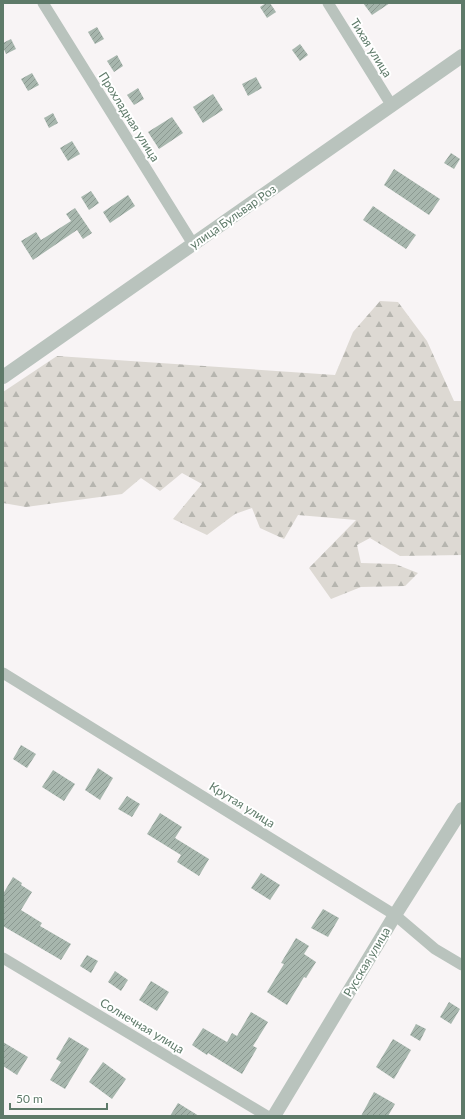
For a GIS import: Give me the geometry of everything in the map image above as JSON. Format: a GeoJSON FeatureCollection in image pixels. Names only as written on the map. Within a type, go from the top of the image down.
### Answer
{"type":"FeatureCollection","features":[{"type":"Feature","properties":{"kind":"street","name":"Прохладная улица"},"geometry":{"type":"LineString","coordinates":[[43,3],[193,244]]}},
{"type":"Feature","properties":{"kind":"street","name":"Тихая улица"},"geometry":{"type":"LineString","coordinates":[[328,3],[392,106]]}},
{"type":"Feature","properties":{"kind":"street","name":"улица Бульвар Роз"},"geometry":{"type":"LineString","coordinates":[[3,377],[462,56]]}},
{"type":"Feature","properties":{"kind":"street","name":"Крутая улица"},"geometry":{"type":"LineString","coordinates":[[3,673],[395,915],[435,949],[462,965]]}},
{"type":"Feature","properties":{"kind":"street","name":"Русская улица"},"geometry":{"type":"LineString","coordinates":[[274,1116],[395,915],[462,809]]}},
{"type":"Feature","properties":{"kind":"street","name":"Солнечная улица"},"geometry":{"type":"LineString","coordinates":[[3,958],[267,1116]]}},
{"type":"Feature","properties":{"kind":"green space"},"geometry":{"type":"Polygon","coordinates":[[[380,301],[398,302],[427,341],[454,401],[462,401],[462,555],[400,556],[370,538],[357,545],[361,563],[395,564],[418,573],[405,586],[361,587],[331,599],[309,568],[356,520],[298,515],[284,539],[260,528],[252,508],[235,514],[207,535],[173,519],[202,484],[182,473],[160,491],[141,478],[122,494],[26,507],[3,503],[3,392],[57,356],[335,375],[353,332],[380,301]]]}},
{"type":"Feature","properties":{"kind":"building"},"geometry":{"type":"Polygon","coordinates":[[[266,3],[270,3],[276,12],[267,18],[260,7],[266,3]]]}},
{"type":"Feature","properties":{"kind":"building"},"geometry":{"type":"Polygon","coordinates":[[[363,3],[390,3],[372,15],[363,3]]]}},
{"type":"Feature","properties":{"kind":"building"},"geometry":{"type":"Polygon","coordinates":[[[97,27],[104,39],[95,44],[88,32],[97,27]]]}},
{"type":"Feature","properties":{"kind":"building"},"geometry":{"type":"Polygon","coordinates":[[[11,39],[16,49],[6,54],[3,43],[11,39]]]}},
{"type":"Feature","properties":{"kind":"building"},"geometry":{"type":"Polygon","coordinates":[[[300,44],[308,55],[300,61],[292,50],[300,44]]]}},
{"type":"Feature","properties":{"kind":"building"},"geometry":{"type":"Polygon","coordinates":[[[117,55],[123,66],[114,72],[107,61],[117,55]]]}},
{"type":"Feature","properties":{"kind":"building"},"geometry":{"type":"Polygon","coordinates":[[[32,73],[39,85],[28,91],[21,79],[32,73]]]}},
{"type":"Feature","properties":{"kind":"building"},"geometry":{"type":"Polygon","coordinates":[[[256,77],[262,88],[248,96],[242,84],[256,77]]]}},
{"type":"Feature","properties":{"kind":"building"},"geometry":{"type":"Polygon","coordinates":[[[138,88],[144,99],[134,105],[127,95],[138,88]]]}},
{"type":"Feature","properties":{"kind":"building"},"geometry":{"type":"Polygon","coordinates":[[[213,94],[223,110],[203,123],[193,107],[213,94]]]}},
{"type":"Feature","properties":{"kind":"building"},"geometry":{"type":"Polygon","coordinates":[[[53,113],[58,123],[49,128],[44,118],[53,113]]]}},
{"type":"Feature","properties":{"kind":"building"},"geometry":{"type":"Polygon","coordinates":[[[172,117],[183,133],[159,149],[148,132],[172,117]]]}},
{"type":"Feature","properties":{"kind":"building"},"geometry":{"type":"Polygon","coordinates":[[[72,141],[80,154],[68,161],[60,148],[72,141]]]}},
{"type":"Feature","properties":{"kind":"building"},"geometry":{"type":"Polygon","coordinates":[[[451,153],[460,159],[454,169],[444,163],[451,153]]]}},
{"type":"Feature","properties":{"kind":"building"},"geometry":{"type":"Polygon","coordinates":[[[394,169],[440,199],[429,215],[384,185],[394,169]]]}},
{"type":"Feature","properties":{"kind":"building"},"geometry":{"type":"Polygon","coordinates":[[[91,191],[99,203],[89,210],[81,197],[91,191]]]}},
{"type":"Feature","properties":{"kind":"building"},"geometry":{"type":"Polygon","coordinates":[[[128,195],[135,206],[110,223],[103,212],[128,195]]]}},
{"type":"Feature","properties":{"kind":"building"},"geometry":{"type":"Polygon","coordinates":[[[373,206],[416,235],[406,249],[363,220],[373,206]]]}},
{"type":"Feature","properties":{"kind":"building"},"geometry":{"type":"Polygon","coordinates":[[[75,208],[92,233],[83,239],[77,230],[33,260],[21,241],[36,232],[41,240],[71,221],[66,214],[75,208]]]}},
{"type":"Feature","properties":{"kind":"building"},"geometry":{"type":"Polygon","coordinates":[[[21,745],[36,754],[27,768],[13,759],[21,745]]]}},
{"type":"Feature","properties":{"kind":"building"},"geometry":{"type":"Polygon","coordinates":[[[98,768],[113,778],[100,800],[85,790],[98,768]]]}},
{"type":"Feature","properties":{"kind":"building"},"geometry":{"type":"Polygon","coordinates":[[[53,770],[75,784],[64,801],[42,787],[53,770]]]}},
{"type":"Feature","properties":{"kind":"building"},"geometry":{"type":"Polygon","coordinates":[[[127,796],[140,804],[132,817],[118,809],[127,796]]]}},
{"type":"Feature","properties":{"kind":"building"},"geometry":{"type":"Polygon","coordinates":[[[160,813],[182,827],[175,838],[209,859],[199,876],[177,862],[181,855],[147,834],[160,813]]]}},
{"type":"Feature","properties":{"kind":"building"},"geometry":{"type":"Polygon","coordinates":[[[261,873],[280,885],[270,900],[251,888],[261,873]]]}},
{"type":"Feature","properties":{"kind":"building"},"geometry":{"type":"Polygon","coordinates":[[[13,877],[22,883],[21,885],[32,892],[21,910],[42,923],[40,926],[71,944],[61,960],[3,926],[3,894],[13,877]]]}},
{"type":"Feature","properties":{"kind":"building"},"geometry":{"type":"Polygon","coordinates":[[[323,909],[339,918],[328,937],[311,928],[323,909]]]}},
{"type":"Feature","properties":{"kind":"building"},"geometry":{"type":"Polygon","coordinates":[[[296,938],[309,946],[304,954],[316,962],[306,978],[304,977],[287,1005],[267,992],[284,964],[281,963],[296,938]]]}},
{"type":"Feature","properties":{"kind":"building"},"geometry":{"type":"Polygon","coordinates":[[[87,955],[98,961],[91,973],[80,966],[87,955]]]}},
{"type":"Feature","properties":{"kind":"building"},"geometry":{"type":"Polygon","coordinates":[[[115,971],[128,980],[121,991],[108,982],[115,971]]]}},
{"type":"Feature","properties":{"kind":"building"},"geometry":{"type":"Polygon","coordinates":[[[151,981],[169,992],[157,1011],[139,1000],[151,981]]]}},
{"type":"Feature","properties":{"kind":"building"},"geometry":{"type":"Polygon","coordinates":[[[449,1002],[460,1009],[451,1024],[440,1017],[449,1002]]]}},
{"type":"Feature","properties":{"kind":"building"},"geometry":{"type":"Polygon","coordinates":[[[251,1012],[268,1022],[253,1046],[257,1048],[242,1074],[192,1045],[203,1028],[227,1042],[232,1033],[237,1036],[251,1012]]]}},
{"type":"Feature","properties":{"kind":"building"},"geometry":{"type":"Polygon","coordinates":[[[416,1024],[426,1029],[420,1041],[410,1035],[416,1024]]]}},
{"type":"Feature","properties":{"kind":"building"},"geometry":{"type":"Polygon","coordinates":[[[69,1037],[89,1049],[65,1089],[50,1080],[61,1062],[56,1059],[69,1037]]]}},
{"type":"Feature","properties":{"kind":"building"},"geometry":{"type":"Polygon","coordinates":[[[393,1039],[411,1050],[394,1079],[376,1067],[393,1039]]]}},
{"type":"Feature","properties":{"kind":"building"},"geometry":{"type":"Polygon","coordinates":[[[3,1042],[28,1057],[17,1075],[3,1066],[3,1042]]]}},
{"type":"Feature","properties":{"kind":"building"},"geometry":{"type":"Polygon","coordinates":[[[103,1062],[126,1079],[112,1099],[89,1082],[103,1062]]]}},
{"type":"Feature","properties":{"kind":"building"},"geometry":{"type":"Polygon","coordinates":[[[374,1092],[395,1104],[388,1116],[361,1116],[374,1092]]]}},
{"type":"Feature","properties":{"kind":"building"},"geometry":{"type":"Polygon","coordinates":[[[178,1103],[199,1116],[170,1116],[178,1103]]]}}]}
